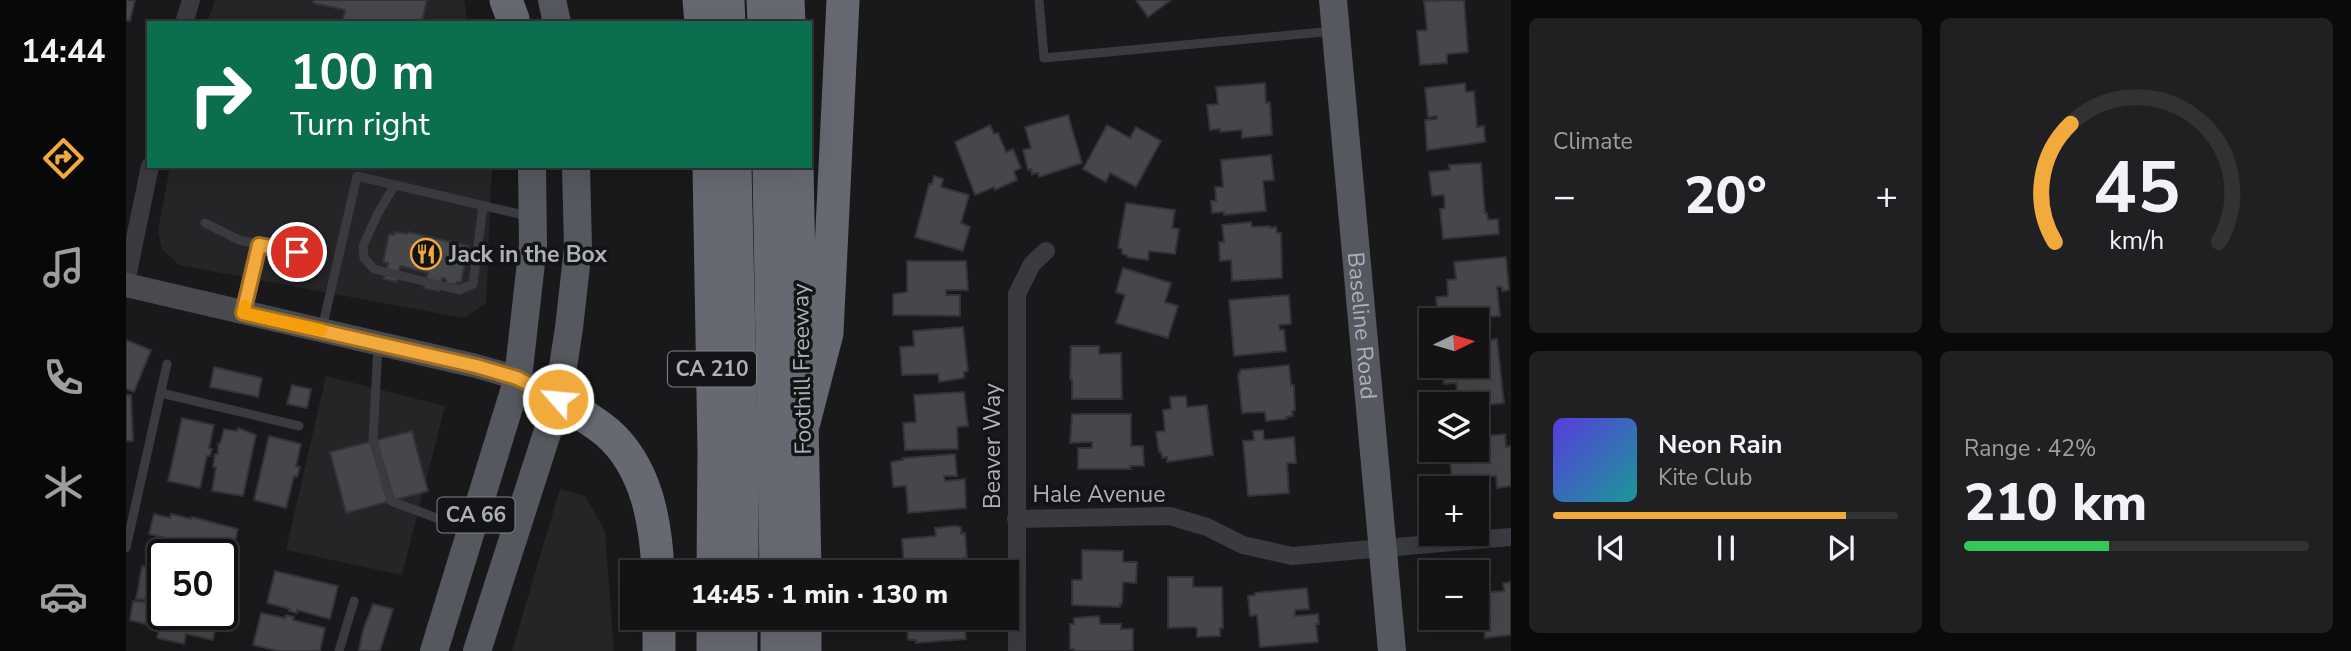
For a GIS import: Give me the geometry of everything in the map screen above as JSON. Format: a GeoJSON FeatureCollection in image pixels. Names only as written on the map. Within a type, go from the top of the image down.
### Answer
{"type":"FeatureCollection","features":[{"type":"Feature","properties":{"kind":"highway"},"geometry":{"type":"LineString","coordinates":[[699,0],[701,21]]}},
{"type":"Feature","properties":{"kind":"highway"},"geometry":{"type":"LineString","coordinates":[[728,0],[729,21]]}},
{"type":"Feature","properties":{"kind":"highway"},"geometry":{"type":"LineString","coordinates":[[763,0],[764,21]]}},
{"type":"Feature","properties":{"kind":"highway"},"geometry":{"type":"LineString","coordinates":[[788,0],[789,21]]}},
{"type":"Feature","properties":{"kind":"highway"},"geometry":{"type":"LineString","coordinates":[[804,422],[827,333],[843,0]]}},
{"type":"Feature","properties":{"kind":"highway","name":"CA 210"},"geometry":{"type":"LineString","coordinates":[[709,168],[713,560]]}},
{"type":"Feature","properties":{"kind":"highway"},"geometry":{"type":"LineString","coordinates":[[735,168],[742,460],[741,560]]}},
{"type":"Feature","properties":{"kind":"highway"},"geometry":{"type":"LineString","coordinates":[[769,168],[776,560]]}},
{"type":"Feature","properties":{"kind":"highway","name":"Foothill Freeway"},"geometry":{"type":"LineString","coordinates":[[797,168],[805,560]]}},
{"type":"Feature","properties":{"kind":"highway"},"geometry":{"type":"LineString","coordinates":[[558,399],[608,433],[632,462],[650,504],[656,560]]}},
{"type":"Feature","properties":{"kind":"highway"},"geometry":{"type":"LineString","coordinates":[[659,630],[659,651]]}},
{"type":"Feature","properties":{"kind":"highway"},"geometry":{"type":"LineString","coordinates":[[713,630],[713,651]]}},
{"type":"Feature","properties":{"kind":"highway"},"geometry":{"type":"LineString","coordinates":[[741,630],[741,651]]}},
{"type":"Feature","properties":{"kind":"highway"},"geometry":{"type":"LineString","coordinates":[[776,630],[777,651]]}},
{"type":"Feature","properties":{"kind":"highway"},"geometry":{"type":"LineString","coordinates":[[805,630],[805,651]]}},
{"type":"Feature","properties":{"kind":"main road"},"geometry":{"type":"LineString","coordinates":[[552,0],[557,21]]}},
{"type":"Feature","properties":{"kind":"main road","name":"Baseline Road"},"geometry":{"type":"LineString","coordinates":[[1333,0],[1392,651]]}},
{"type":"Feature","properties":{"kind":"main road","name":"CA 66"},"geometry":{"type":"LineString","coordinates":[[435,651],[517,378],[533,245],[532,168]]}},
{"type":"Feature","properties":{"kind":"main road","name":"CA 66"},"geometry":{"type":"LineString","coordinates":[[477,651],[558,399],[578,248],[576,168]]}},
{"type":"Feature","properties":{"kind":"main road"},"geometry":{"type":"LineString","coordinates":[[126,284],[476,366],[517,378],[558,399]]}},
{"type":"Feature","properties":{"kind":"street"},"geometry":{"type":"LineString","coordinates":[[185,21],[191,0]]}},
{"type":"Feature","properties":{"kind":"street"},"geometry":{"type":"LineString","coordinates":[[126,284],[150,168]]}},
{"type":"Feature","properties":{"kind":"street","name":"Beaver Way"},"geometry":{"type":"LineString","coordinates":[[1017,651],[1017,293],[1032,264],[1046,251]]}},
{"type":"Feature","properties":{"kind":"street","name":"Hale Avenue"},"geometry":{"type":"LineString","coordinates":[[1016,519],[1170,516],[1207,527],[1243,545],[1292,556],[1511,537]]}},
{"type":"Feature","properties":{"kind":"lane"},"geometry":{"type":"LineString","coordinates":[[1039,0],[1044,58],[1336,31]]}},
{"type":"Feature","properties":{"kind":"lane"},"geometry":{"type":"LineString","coordinates":[[322,331],[357,176],[533,217]]}},
{"type":"Feature","properties":{"kind":"lane"},"geometry":{"type":"LineString","coordinates":[[395,185],[363,246],[364,258],[374,269],[459,290],[472,284],[483,205]]}},
{"type":"Feature","properties":{"kind":"lane"},"geometry":{"type":"LineString","coordinates":[[205,223],[239,240],[316,256]]}},
{"type":"Feature","properties":{"kind":"lane"},"geometry":{"type":"LineString","coordinates":[[243,313],[259,245]]}},
{"type":"Feature","properties":{"kind":"lane"},"geometry":{"type":"LineString","coordinates":[[378,344],[373,440],[391,501],[471,531]]}},
{"type":"Feature","properties":{"kind":"lane"},"geometry":{"type":"LineString","coordinates":[[126,548],[167,364]]}},
{"type":"Feature","properties":{"kind":"lane"},"geometry":{"type":"LineString","coordinates":[[161,393],[299,426]]}},
{"type":"Feature","properties":{"kind":"lane"},"geometry":{"type":"LineString","coordinates":[[339,651],[354,601]]}},
{"type":"Feature","properties":{"kind":"shaded area"},"geometry":{"type":"Polygon","coordinates":[[[215,0],[464,0],[468,21],[208,21],[215,0]]]}},
{"type":"Feature","properties":{"kind":"shaded area"},"geometry":{"type":"Polygon","coordinates":[[[170,168],[492,168],[486,303],[464,318],[179,265],[162,249],[158,231],[170,168]]]}},
{"type":"Feature","properties":{"kind":"shaded area"},"geometry":{"type":"Polygon","coordinates":[[[326,376],[445,406],[402,575],[286,550],[326,376]]]}},
{"type":"Feature","properties":{"kind":"shaded area"},"geometry":{"type":"Polygon","coordinates":[[[560,489],[585,496],[605,531],[614,651],[512,651],[560,489]]]}},
{"type":"Feature","properties":{"kind":"building"},"geometry":{"type":"Polygon","coordinates":[[[126,0],[135,0],[130,21],[126,20],[126,0]]]}},
{"type":"Feature","properties":{"kind":"building"},"geometry":{"type":"Polygon","coordinates":[[[314,0],[427,0],[422,21],[342,21],[345,10],[313,3],[314,0]]]}},
{"type":"Feature","properties":{"kind":"building"},"geometry":{"type":"Polygon","coordinates":[[[1136,0],[1171,0],[1148,17],[1136,0]]]}},
{"type":"Feature","properties":{"kind":"building"},"geometry":{"type":"Polygon","coordinates":[[[1464,0],[1468,52],[1447,54],[1447,63],[1420,65],[1417,31],[1427,30],[1424,1],[1464,0]]]}},
{"type":"Feature","properties":{"kind":"building"},"geometry":{"type":"Polygon","coordinates":[[[1265,83],[1266,103],[1270,102],[1272,135],[1242,138],[1242,130],[1210,130],[1207,105],[1218,104],[1216,87],[1265,83]]]}},
{"type":"Feature","properties":{"kind":"building"},"geometry":{"type":"Polygon","coordinates":[[[1465,83],[1466,92],[1474,91],[1477,127],[1484,126],[1485,142],[1427,150],[1425,120],[1437,119],[1437,116],[1428,117],[1425,88],[1465,83]]]}},
{"type":"Feature","properties":{"kind":"building"},"geometry":{"type":"Polygon","coordinates":[[[1068,115],[1082,163],[1039,177],[1038,173],[1032,174],[1031,169],[1028,170],[1023,150],[1031,148],[1025,127],[1068,115]]]}},
{"type":"Feature","properties":{"kind":"building"},"geometry":{"type":"Polygon","coordinates":[[[990,125],[994,134],[998,133],[1006,152],[1013,149],[1021,168],[1014,171],[1017,180],[975,195],[955,142],[990,125]]]}},
{"type":"Feature","properties":{"kind":"building"},"geometry":{"type":"Polygon","coordinates":[[[1107,125],[1130,138],[1136,127],[1161,141],[1136,187],[1110,173],[1106,182],[1083,169],[1107,125]]]}},
{"type":"Feature","properties":{"kind":"building"},"geometry":{"type":"Polygon","coordinates":[[[1271,155],[1274,180],[1263,181],[1266,211],[1224,215],[1224,212],[1212,213],[1211,201],[1216,201],[1215,187],[1223,187],[1221,160],[1271,155]]]}},
{"type":"Feature","properties":{"kind":"building"},"geometry":{"type":"Polygon","coordinates":[[[1481,163],[1485,213],[1488,220],[1498,219],[1499,234],[1443,239],[1440,209],[1445,208],[1444,195],[1432,196],[1429,172],[1450,170],[1449,165],[1481,163]]]}},
{"type":"Feature","properties":{"kind":"building"},"geometry":{"type":"Polygon","coordinates":[[[934,176],[943,179],[941,187],[969,195],[961,223],[970,227],[963,251],[915,237],[929,184],[932,184],[934,176]]]}},
{"type":"Feature","properties":{"kind":"building"},"geometry":{"type":"Polygon","coordinates":[[[1126,203],[1175,210],[1172,228],[1179,229],[1175,254],[1149,251],[1148,260],[1122,254],[1122,249],[1118,248],[1126,203]]]}},
{"type":"Feature","properties":{"kind":"building"},"geometry":{"type":"Polygon","coordinates":[[[1251,222],[1252,227],[1276,227],[1277,233],[1281,233],[1282,278],[1232,281],[1231,260],[1220,261],[1219,242],[1224,242],[1222,225],[1251,222]]]}},
{"type":"Feature","properties":{"kind":"building","name":"Jack in the Box"},"geometry":{"type":"Polygon","coordinates":[[[395,232],[408,232],[469,246],[461,282],[457,282],[457,285],[446,283],[446,279],[442,278],[439,291],[424,288],[428,273],[400,266],[397,282],[384,279],[388,263],[383,262],[389,234],[394,235],[395,232]]]}},
{"type":"Feature","properties":{"kind":"building"},"geometry":{"type":"Polygon","coordinates":[[[1506,257],[1509,290],[1502,291],[1502,287],[1497,287],[1500,316],[1489,317],[1489,308],[1437,308],[1436,297],[1448,296],[1447,280],[1456,279],[1454,262],[1506,257]]]}},
{"type":"Feature","properties":{"kind":"building"},"geometry":{"type":"Polygon","coordinates":[[[907,261],[966,261],[968,290],[946,290],[946,295],[960,295],[960,316],[893,315],[893,294],[907,292],[907,261]]]}},
{"type":"Feature","properties":{"kind":"building"},"geometry":{"type":"Polygon","coordinates":[[[1123,268],[1171,283],[1165,302],[1178,306],[1168,338],[1116,323],[1125,295],[1116,292],[1123,268]]]}},
{"type":"Feature","properties":{"kind":"building"},"geometry":{"type":"Polygon","coordinates":[[[1289,295],[1291,324],[1279,325],[1280,330],[1284,330],[1286,351],[1234,356],[1229,300],[1289,295]]]}},
{"type":"Feature","properties":{"kind":"building"},"geometry":{"type":"Polygon","coordinates":[[[963,327],[968,371],[964,372],[964,378],[939,382],[938,374],[902,375],[900,347],[914,346],[913,331],[963,327]]]}},
{"type":"Feature","properties":{"kind":"building"},"geometry":{"type":"Polygon","coordinates":[[[1497,339],[1504,403],[1489,405],[1489,392],[1457,392],[1456,383],[1444,384],[1443,378],[1489,378],[1489,340],[1497,339]]]}},
{"type":"Feature","properties":{"kind":"building"},"geometry":{"type":"Polygon","coordinates":[[[126,340],[151,350],[134,392],[126,389],[126,340]]]}},
{"type":"Feature","properties":{"kind":"building"},"geometry":{"type":"Polygon","coordinates":[[[1071,346],[1099,346],[1099,354],[1121,353],[1122,399],[1072,399],[1071,346]]]}},
{"type":"Feature","properties":{"kind":"building"},"geometry":{"type":"Polygon","coordinates":[[[1289,365],[1291,385],[1294,385],[1293,416],[1266,421],[1265,412],[1242,413],[1238,374],[1240,370],[1289,365]]]}},
{"type":"Feature","properties":{"kind":"building"},"geometry":{"type":"Polygon","coordinates":[[[214,367],[262,378],[258,397],[210,387],[214,367]]]}},
{"type":"Feature","properties":{"kind":"building"},"geometry":{"type":"Polygon","coordinates":[[[292,385],[311,389],[307,408],[287,404],[292,385]]]}},
{"type":"Feature","properties":{"kind":"building"},"geometry":{"type":"Polygon","coordinates":[[[964,392],[968,426],[957,427],[958,449],[905,450],[903,423],[916,422],[914,395],[964,392]]]}},
{"type":"Feature","properties":{"kind":"building"},"geometry":{"type":"Polygon","coordinates":[[[126,395],[131,395],[133,441],[126,441],[126,395]]]}},
{"type":"Feature","properties":{"kind":"building"},"geometry":{"type":"Polygon","coordinates":[[[1186,396],[1187,407],[1207,405],[1213,455],[1167,462],[1167,457],[1162,458],[1159,452],[1156,432],[1165,431],[1163,410],[1171,409],[1170,397],[1186,396]]]}},
{"type":"Feature","properties":{"kind":"building"},"geometry":{"type":"Polygon","coordinates":[[[1072,414],[1131,414],[1131,446],[1143,446],[1144,466],[1130,466],[1131,469],[1078,469],[1078,448],[1092,448],[1092,442],[1070,443],[1072,414]]]}},
{"type":"Feature","properties":{"kind":"building"},"geometry":{"type":"Polygon","coordinates":[[[182,418],[214,425],[209,448],[212,449],[210,456],[207,456],[200,488],[168,481],[182,418]]]}},
{"type":"Feature","properties":{"kind":"building"},"geometry":{"type":"Polygon","coordinates":[[[238,428],[256,435],[243,496],[212,491],[215,454],[218,454],[218,444],[224,429],[237,431],[238,428]]]}},
{"type":"Feature","properties":{"kind":"building"},"geometry":{"type":"Polygon","coordinates":[[[1263,430],[1264,440],[1294,437],[1296,463],[1287,463],[1289,493],[1248,496],[1243,441],[1254,440],[1253,431],[1263,430]]]}},
{"type":"Feature","properties":{"kind":"building"},"geometry":{"type":"Polygon","coordinates":[[[412,431],[428,491],[346,513],[330,452],[412,431]]]}},
{"type":"Feature","properties":{"kind":"building"},"geometry":{"type":"Polygon","coordinates":[[[1505,434],[1506,447],[1511,446],[1511,486],[1497,488],[1496,476],[1452,476],[1450,462],[1489,462],[1489,436],[1505,434]]]}},
{"type":"Feature","properties":{"kind":"building"},"geometry":{"type":"Polygon","coordinates":[[[269,436],[301,444],[296,466],[300,467],[297,477],[294,476],[286,508],[254,500],[269,436]]]}},
{"type":"Feature","properties":{"kind":"building"},"geometry":{"type":"Polygon","coordinates":[[[955,454],[957,476],[944,476],[945,481],[965,479],[966,508],[908,513],[906,486],[893,487],[891,462],[903,458],[955,454]]]}},
{"type":"Feature","properties":{"kind":"building"},"geometry":{"type":"Polygon","coordinates":[[[154,514],[170,518],[171,514],[191,519],[192,517],[238,529],[236,539],[166,539],[149,534],[154,514]]]}},
{"type":"Feature","properties":{"kind":"building"},"geometry":{"type":"Polygon","coordinates":[[[961,527],[961,534],[965,533],[967,558],[903,560],[902,539],[936,536],[935,528],[961,527]]]}},
{"type":"Feature","properties":{"kind":"building"},"geometry":{"type":"Polygon","coordinates":[[[1082,550],[1123,551],[1123,562],[1137,562],[1136,583],[1123,582],[1120,607],[1072,605],[1072,580],[1082,580],[1082,550]]]}},
{"type":"Feature","properties":{"kind":"building"},"geometry":{"type":"Polygon","coordinates":[[[142,566],[147,567],[145,600],[136,599],[142,566]]]}},
{"type":"Feature","properties":{"kind":"building"},"geometry":{"type":"Polygon","coordinates":[[[275,571],[338,586],[330,619],[297,610],[297,613],[289,611],[290,609],[267,603],[275,571]]]}},
{"type":"Feature","properties":{"kind":"building"},"geometry":{"type":"Polygon","coordinates":[[[1168,577],[1193,577],[1193,587],[1222,587],[1223,628],[1220,628],[1220,636],[1197,637],[1197,628],[1193,627],[1168,628],[1168,577]]]}},
{"type":"Feature","properties":{"kind":"building"},"geometry":{"type":"Polygon","coordinates":[[[1511,582],[1511,635],[1485,638],[1484,630],[1489,630],[1489,592],[1504,591],[1503,583],[1511,582]]]}},
{"type":"Feature","properties":{"kind":"building"},"geometry":{"type":"Polygon","coordinates":[[[1307,588],[1309,609],[1295,610],[1295,616],[1318,614],[1318,642],[1260,647],[1257,615],[1250,616],[1248,596],[1307,588]]]}},
{"type":"Feature","properties":{"kind":"building"},"geometry":{"type":"Polygon","coordinates":[[[133,601],[147,602],[147,625],[130,620],[133,601]]]}},
{"type":"Feature","properties":{"kind":"building"},"geometry":{"type":"Polygon","coordinates":[[[373,604],[393,609],[380,651],[362,651],[359,650],[363,630],[373,604]]]}},
{"type":"Feature","properties":{"kind":"building"},"geometry":{"type":"Polygon","coordinates":[[[261,613],[285,618],[286,615],[294,617],[293,620],[325,628],[320,651],[278,651],[253,645],[261,613]]]}},
{"type":"Feature","properties":{"kind":"building"},"geometry":{"type":"Polygon","coordinates":[[[1099,616],[1100,624],[1121,624],[1121,629],[1133,629],[1133,651],[1070,649],[1070,624],[1074,624],[1074,618],[1099,616]]]}},
{"type":"Feature","properties":{"kind":"building"},"geometry":{"type":"Polygon","coordinates":[[[159,630],[215,630],[213,640],[186,634],[184,644],[157,638],[159,630]]]}},
{"type":"Feature","properties":{"kind":"building"},"geometry":{"type":"Polygon","coordinates":[[[907,630],[965,630],[966,639],[916,643],[916,640],[908,640],[907,630]]]}},
{"type":"Feature","properties":{"kind":"slow traffic"},"geometry":{"type":"LineString","coordinates":[[245,306],[243,313],[321,330]]}},
{"type":"Feature","properties":{"kind":"place","name":"Jack in the Box"},"geometry":{"type":"Point","coordinates":[426,254]}},
{"type":"Feature","properties":{"kind":"route"},"geometry":{"type":"LineString","coordinates":[[297,252],[259,245],[243,313],[476,366],[517,378],[558,399]]}}]}
